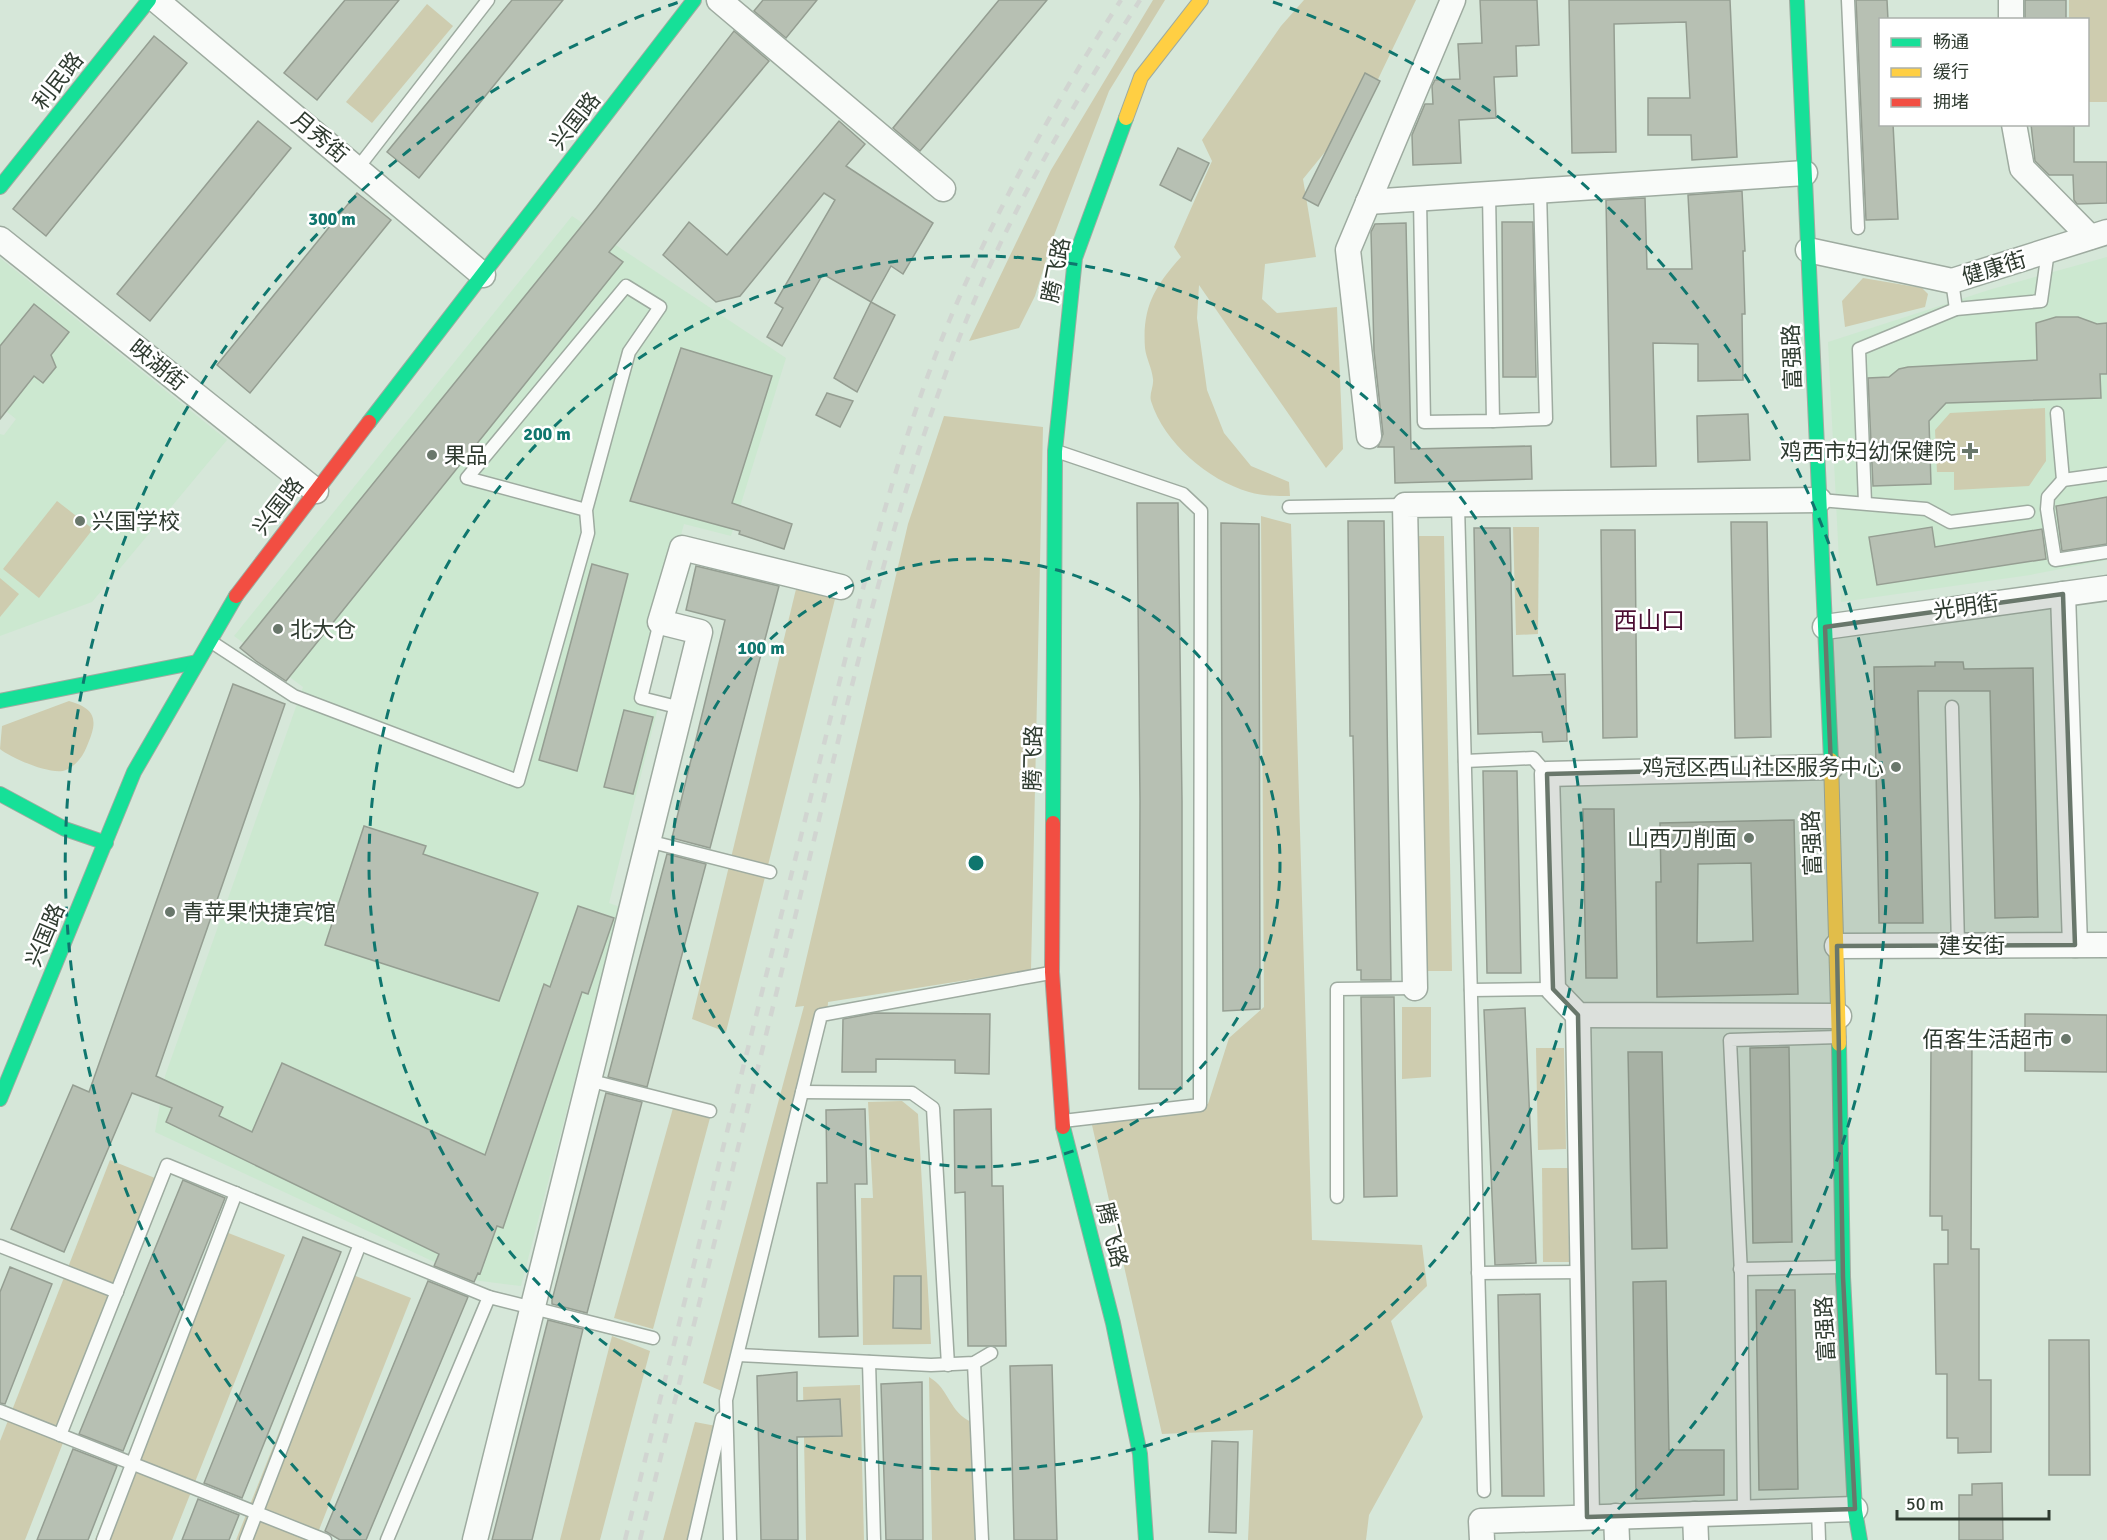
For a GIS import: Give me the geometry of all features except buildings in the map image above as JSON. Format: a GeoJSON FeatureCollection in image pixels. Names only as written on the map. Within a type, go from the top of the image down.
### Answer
{"type":"FeatureCollection","features":[{"type":"Feature","properties":{"kind":"street","name":"利民路"},"geometry":{"type":"LineString","coordinates":[[0,188],[149,0]]}},
{"type":"Feature","properties":{"kind":"street","name":"月秀街"},"geometry":{"type":"LineString","coordinates":[[156,0],[483,274]]}},
{"type":"Feature","properties":{"kind":"street","name":"兴国路"},"geometry":{"type":"LineString","coordinates":[[0,1099],[134,772],[232,600],[694,0]]}},
{"type":"Feature","properties":{"kind":"street"},"geometry":{"type":"LineString","coordinates":[[719,0],[943,189]]}},
{"type":"Feature","properties":{"kind":"street","name":"腾飞路"},"geometry":{"type":"LineString","coordinates":[[1146,1540],[1140,1454],[1113,1323],[1061,1121],[1052,972],[1055,451],[1075,258],[1141,77],[1201,0]]}},
{"type":"Feature","properties":{"kind":"street"},"geometry":{"type":"LineString","coordinates":[[1369,436],[1348,250],[1453,0]]}},
{"type":"Feature","properties":{"kind":"street","name":"富强路"},"geometry":{"type":"LineString","coordinates":[[1797,0],[1831,767],[1840,1026],[1843,1267],[1855,1509],[1860,1540]]}},
{"type":"Feature","properties":{"kind":"street"},"geometry":{"type":"LineString","coordinates":[[2011,0],[2011,18]]}},
{"type":"Feature","properties":{"kind":"street"},"geometry":{"type":"LineString","coordinates":[[2014,126],[2022,168],[2099,235]]}},
{"type":"Feature","properties":{"kind":"street"},"geometry":{"type":"LineString","coordinates":[[1368,202],[1805,173]]}},
{"type":"Feature","properties":{"kind":"street","name":"健康街"},"geometry":{"type":"LineString","coordinates":[[1808,250],[1952,281],[2099,235]]}},
{"type":"Feature","properties":{"kind":"street","name":"映湖街"},"geometry":{"type":"LineString","coordinates":[[0,239],[316,491]]}},
{"type":"Feature","properties":{"kind":"street"},"geometry":{"type":"LineString","coordinates":[[1415,988],[1405,506],[1819,500]]}},
{"type":"Feature","properties":{"kind":"street"},"geometry":{"type":"LineString","coordinates":[[475,1540],[700,632],[660,622],[682,548],[841,587]]}},
{"type":"Feature","properties":{"kind":"street","name":"光明街"},"geometry":{"type":"LineString","coordinates":[[1825,627],[2107,588]]}},
{"type":"Feature","properties":{"kind":"street"},"geometry":{"type":"LineString","coordinates":[[2063,594],[2075,945]]}},
{"type":"Feature","properties":{"kind":"street"},"geometry":{"type":"LineString","coordinates":[[0,701],[197,662]]}},
{"type":"Feature","properties":{"kind":"street"},"geometry":{"type":"LineString","coordinates":[[1587,1517],[1578,1015],[1553,989],[1547,774],[1831,767]]}},
{"type":"Feature","properties":{"kind":"street"},"geometry":{"type":"LineString","coordinates":[[0,794],[65,829],[106,843]]}},
{"type":"Feature","properties":{"kind":"street","name":"建安街"},"geometry":{"type":"LineString","coordinates":[[1837,946],[2107,945]]}},
{"type":"Feature","properties":{"kind":"street"},"geometry":{"type":"LineString","coordinates":[[1578,1015],[1840,1026]]}},
{"type":"Feature","properties":{"kind":"street"},"geometry":{"type":"LineString","coordinates":[[1482,1540],[1481,1521],[1587,1517],[1616,1528],[1695,1514],[1855,1509]]}},
{"type":"Feature","properties":{"kind":"street"},"geometry":{"type":"LineString","coordinates":[[1695,1514],[1696,1540]]}},
{"type":"Feature","properties":{"kind":"lane"},"geometry":{"type":"LineString","coordinates":[[357,169],[488,0]]}},
{"type":"Feature","properties":{"kind":"lane"},"geometry":{"type":"LineString","coordinates":[[1848,0],[1858,228]]}},
{"type":"Feature","properties":{"kind":"lane"},"geometry":{"type":"LineString","coordinates":[[1420,199],[1424,422],[1546,419],[1540,191]]}},
{"type":"Feature","properties":{"kind":"lane"},"geometry":{"type":"LineString","coordinates":[[1490,194],[1493,421]]}},
{"type":"Feature","properties":{"kind":"lane"},"geometry":{"type":"LineString","coordinates":[[1865,503],[1859,349],[1956,309],[2041,301],[2048,250]]}},
{"type":"Feature","properties":{"kind":"lane"},"geometry":{"type":"LineString","coordinates":[[1952,281],[1956,309]]}},
{"type":"Feature","properties":{"kind":"lane"},"geometry":{"type":"LineString","coordinates":[[209,641],[294,696],[518,781],[588,533],[586,510],[629,352],[660,307],[626,286],[467,478],[586,510]]}},
{"type":"Feature","properties":{"kind":"lane"},"geometry":{"type":"LineString","coordinates":[[2057,413],[2063,480]]}},
{"type":"Feature","properties":{"kind":"lane"},"geometry":{"type":"LineString","coordinates":[[1055,451],[1183,494],[1201,511],[1200,1105],[1061,1121]]}},
{"type":"Feature","properties":{"kind":"lane"},"geometry":{"type":"LineString","coordinates":[[2107,474],[2063,480],[2048,497],[2047,508],[2055,560],[2107,552]]}},
{"type":"Feature","properties":{"kind":"lane"},"geometry":{"type":"LineString","coordinates":[[1819,500],[1926,509],[1950,522],[2028,512]]}},
{"type":"Feature","properties":{"kind":"lane"},"geometry":{"type":"LineString","coordinates":[[1458,505],[1484,1491]]}},
{"type":"Feature","properties":{"kind":"lane"},"geometry":{"type":"LineString","coordinates":[[1289,507],[1405,506]]}},
{"type":"Feature","properties":{"kind":"lane"},"geometry":{"type":"LineString","coordinates":[[660,622],[641,698],[681,708]]}},
{"type":"Feature","properties":{"kind":"lane"},"geometry":{"type":"LineString","coordinates":[[1952,707],[1958,945]]}},
{"type":"Feature","properties":{"kind":"lane"},"geometry":{"type":"LineString","coordinates":[[1465,760],[1533,758],[1547,774]]}},
{"type":"Feature","properties":{"kind":"lane"},"geometry":{"type":"LineString","coordinates":[[648,841],[770,872]]}},
{"type":"Feature","properties":{"kind":"lane"},"geometry":{"type":"LineString","coordinates":[[694,1540],[821,1014],[1052,972]]}},
{"type":"Feature","properties":{"kind":"lane"},"geometry":{"type":"LineString","coordinates":[[1337,1197],[1337,989],[1415,988]]}},
{"type":"Feature","properties":{"kind":"lane"},"geometry":{"type":"LineString","coordinates":[[1471,990],[1553,989]]}},
{"type":"Feature","properties":{"kind":"lane"},"geometry":{"type":"LineString","coordinates":[[1744,1512],[1740,1269],[1730,1040],[1840,1026]]}},
{"type":"Feature","properties":{"kind":"lane"},"geometry":{"type":"LineString","coordinates":[[588,1080],[710,1112]]}},
{"type":"Feature","properties":{"kind":"lane"},"geometry":{"type":"LineString","coordinates":[[802,1092],[912,1094],[933,1108],[948,1365]]}},
{"type":"Feature","properties":{"kind":"lane"},"geometry":{"type":"LineString","coordinates":[[60,1435],[168,1165],[489,1297],[653,1338]]}},
{"type":"Feature","properties":{"kind":"lane"},"geometry":{"type":"LineString","coordinates":[[103,1540],[236,1193]]}},
{"type":"Feature","properties":{"kind":"lane"},"geometry":{"type":"LineString","coordinates":[[246,1540],[360,1244]]}},
{"type":"Feature","properties":{"kind":"lane"},"geometry":{"type":"LineString","coordinates":[[0,1246],[117,1292]]}},
{"type":"Feature","properties":{"kind":"lane"},"geometry":{"type":"LineString","coordinates":[[1740,1269],[1843,1267]]}},
{"type":"Feature","properties":{"kind":"lane"},"geometry":{"type":"LineString","coordinates":[[1478,1274],[1582,1272]]}},
{"type":"Feature","properties":{"kind":"lane"},"geometry":{"type":"LineString","coordinates":[[387,1540],[489,1297]]}},
{"type":"Feature","properties":{"kind":"lane"},"geometry":{"type":"LineString","coordinates":[[738,1355],[948,1365],[974,1363],[992,1353]]}},
{"type":"Feature","properties":{"kind":"lane"},"geometry":{"type":"LineString","coordinates":[[869,1362],[874,1540]]}},
{"type":"Feature","properties":{"kind":"lane"},"geometry":{"type":"LineString","coordinates":[[974,1363],[982,1540]]}},
{"type":"Feature","properties":{"kind":"lane"},"geometry":{"type":"LineString","coordinates":[[726,1400],[730,1540]]}},
{"type":"Feature","properties":{"kind":"lane"},"geometry":{"type":"LineString","coordinates":[[0,1411],[325,1540]]}},
{"type":"Feature","properties":{"kind":"lane"},"geometry":{"type":"LineString","coordinates":[[1818,1510],[1819,1540]]}},
{"type":"Feature","properties":{"kind":"highlighted area"},"geometry":{"type":"Polygon","coordinates":[[[2063,594],[2075,945],[1837,946],[1843,1277],[1855,1509],[1587,1517],[1578,1015],[1553,989],[1547,774],[1831,767],[1825,627],[2063,594]]]}},
{"type":"Feature","properties":{"kind":"shaded area"},"geometry":{"type":"Polygon","coordinates":[[[1153,0],[1165,0],[1109,91],[1053,238],[1035,296],[1019,328],[969,341],[1051,170],[1153,0]]]}},
{"type":"Feature","properties":{"kind":"shaded area"},"geometry":{"type":"Polygon","coordinates":[[[1304,0],[1416,0],[1369,98],[1303,179],[1316,257],[1265,264],[1262,299],[1277,313],[1337,307],[1343,449],[1326,468],[1199,285],[1197,318],[1207,390],[1224,433],[1251,466],[1289,482],[1290,496],[1270,496],[1249,492],[1218,479],[1189,458],[1166,431],[1151,401],[1153,379],[1146,352],[1145,334],[1148,309],[1152,298],[1181,257],[1174,247],[1212,161],[1202,140],[1281,26],[1304,0]]]}},
{"type":"Feature","properties":{"kind":"shaded area"},"geometry":{"type":"Polygon","coordinates":[[[2069,0],[2107,0],[2107,102],[2089,102],[2089,18],[2069,18],[2069,0]]]}},
{"type":"Feature","properties":{"kind":"shaded area"},"geometry":{"type":"Polygon","coordinates":[[[427,4],[453,26],[372,123],[346,102],[427,4]]]}},
{"type":"Feature","properties":{"kind":"shaded area"},"geometry":{"type":"Polygon","coordinates":[[[572,216],[786,358],[731,536],[684,524],[635,702],[658,707],[609,903],[620,907],[521,1286],[473,1280],[155,1132],[165,1076],[303,687],[234,636],[572,216]]]}},
{"type":"Feature","properties":{"kind":"shaded area","name":"鸡西市妇幼保健院"},"geometry":{"type":"Polygon","coordinates":[[[2107,257],[2107,560],[2030,575],[1841,602],[1828,342],[1992,289],[2107,257]]]}},
{"type":"Feature","properties":{"kind":"shaded area","name":"兴国学校"},"geometry":{"type":"Polygon","coordinates":[[[0,258],[227,440],[92,602],[0,636],[0,434],[4,435],[16,419],[6,411],[68,332],[34,304],[0,346],[0,258]]]}},
{"type":"Feature","properties":{"kind":"shaded area"},"geometry":{"type":"Polygon","coordinates":[[[1863,278],[1922,288],[1928,294],[1925,307],[1845,327],[1842,301],[1863,278]]]}},
{"type":"Feature","properties":{"kind":"shaded area"},"geometry":{"type":"Polygon","coordinates":[[[2045,408],[2046,461],[2029,486],[1954,490],[1954,472],[1937,472],[1935,430],[1950,413],[2045,408]]]}},
{"type":"Feature","properties":{"kind":"shaded area"},"geometry":{"type":"Polygon","coordinates":[[[944,416],[1043,427],[1031,970],[828,1002],[827,1021],[724,1392],[703,1383],[804,1006],[795,1007],[908,524],[944,416]]]}},
{"type":"Feature","properties":{"kind":"shaded area"},"geometry":{"type":"Polygon","coordinates":[[[57,501],[93,529],[39,598],[3,569],[57,501]]]}},
{"type":"Feature","properties":{"kind":"shaded area"},"geometry":{"type":"Polygon","coordinates":[[[1261,516],[1291,524],[1312,1240],[1422,1245],[1427,1286],[1391,1321],[1423,1417],[1369,1515],[1366,1540],[1248,1540],[1253,1430],[1162,1434],[1092,1125],[1208,1104],[1229,1038],[1264,1007],[1261,516]]]}},
{"type":"Feature","properties":{"kind":"shaded area"},"geometry":{"type":"Polygon","coordinates":[[[1513,527],[1539,527],[1538,634],[1516,635],[1513,527]]]}},
{"type":"Feature","properties":{"kind":"shaded area"},"geometry":{"type":"Polygon","coordinates":[[[1413,536],[1444,536],[1452,971],[1421,971],[1413,536]]]}},
{"type":"Feature","properties":{"kind":"shaded area"},"geometry":{"type":"Polygon","coordinates":[[[0,578],[19,594],[0,617],[0,578]]]}},
{"type":"Feature","properties":{"kind":"shaded area"},"geometry":{"type":"Polygon","coordinates":[[[797,585],[836,595],[726,1032],[692,1019],[797,585]]]}},
{"type":"Feature","properties":{"kind":"shaded area"},"geometry":{"type":"Polygon","coordinates":[[[69,701],[90,712],[94,723],[85,750],[73,766],[66,770],[51,771],[22,761],[0,749],[2,726],[69,701]]]}},
{"type":"Feature","properties":{"kind":"shaded area"},"geometry":{"type":"Polygon","coordinates":[[[1402,1007],[1431,1007],[1431,1077],[1402,1079],[1402,1007]]]}},
{"type":"Feature","properties":{"kind":"shaded area"},"geometry":{"type":"Polygon","coordinates":[[[1536,1048],[1564,1048],[1566,1149],[1538,1150],[1536,1048]]]}},
{"type":"Feature","properties":{"kind":"shaded area"},"geometry":{"type":"Polygon","coordinates":[[[902,1101],[918,1114],[931,1344],[863,1345],[861,1198],[873,1198],[868,1102],[902,1101]]]}},
{"type":"Feature","properties":{"kind":"shaded area"},"geometry":{"type":"Polygon","coordinates":[[[673,1108],[710,1118],[653,1329],[614,1318],[673,1108]]]}},
{"type":"Feature","properties":{"kind":"shaded area"},"geometry":{"type":"Polygon","coordinates":[[[110,1160],[165,1182],[25,1540],[0,1540],[0,1441],[110,1160]]]}},
{"type":"Feature","properties":{"kind":"shaded area"},"geometry":{"type":"Polygon","coordinates":[[[1542,1168],[1568,1168],[1569,1262],[1543,1262],[1542,1168]]]}},
{"type":"Feature","properties":{"kind":"shaded area"},"geometry":{"type":"Polygon","coordinates":[[[218,1229],[285,1255],[172,1540],[95,1540],[218,1229]]]}},
{"type":"Feature","properties":{"kind":"shaded area"},"geometry":{"type":"Polygon","coordinates":[[[343,1271],[411,1298],[315,1540],[236,1540],[343,1271]]]}},
{"type":"Feature","properties":{"kind":"shaded area"},"geometry":{"type":"Polygon","coordinates":[[[612,1336],[650,1351],[600,1540],[560,1540],[612,1336]]]}},
{"type":"Feature","properties":{"kind":"shaded area"},"geometry":{"type":"Polygon","coordinates":[[[929,1377],[941,1388],[959,1413],[972,1422],[975,1540],[932,1540],[929,1377]]]}},
{"type":"Feature","properties":{"kind":"shaded area"},"geometry":{"type":"Polygon","coordinates":[[[860,1385],[864,1540],[806,1540],[803,1387],[860,1385]]]}},
{"type":"Feature","properties":{"kind":"shaded area"},"geometry":{"type":"Polygon","coordinates":[[[695,1422],[716,1426],[687,1540],[663,1540],[695,1422]]]}},
{"type":"Feature","properties":{"kind":"railway"},"geometry":{"type":"LineString","coordinates":[[625,1540],[860,600],[911,423],[950,319],[1007,196],[1050,116],[1121,0]]}},
{"type":"Feature","properties":{"kind":"railway"},"geometry":{"type":"LineString","coordinates":[[640,1540],[851,687],[912,472],[962,331],[1000,245],[1066,120],[1140,0]]}},
{"type":"Feature","properties":{"kind":"traffic: fast"},"geometry":{"type":"LineString","coordinates":[[0,187],[149,0]]}},
{"type":"Feature","properties":{"kind":"traffic: fast"},"geometry":{"type":"LineString","coordinates":[[369,422],[694,0]]}},
{"type":"Feature","properties":{"kind":"traffic: fast"},"geometry":{"type":"LineString","coordinates":[[1797,0],[1831,760]]}},
{"type":"Feature","properties":{"kind":"traffic: fast"},"geometry":{"type":"LineString","coordinates":[[1053,823],[1055,451],[1075,258],[1126,118]]}},
{"type":"Feature","properties":{"kind":"traffic: fast"},"geometry":{"type":"LineString","coordinates":[[0,1099],[134,772],[236,596]]}},
{"type":"Feature","properties":{"kind":"traffic: fast"},"geometry":{"type":"LineString","coordinates":[[0,701],[197,662]]}},
{"type":"Feature","properties":{"kind":"traffic: fast"},"geometry":{"type":"LineString","coordinates":[[0,794],[65,829],[106,843]]}},
{"type":"Feature","properties":{"kind":"traffic: fast"},"geometry":{"type":"LineString","coordinates":[[1839,1044],[1843,1277],[1855,1511],[1860,1540]]}},
{"type":"Feature","properties":{"kind":"traffic: fast"},"geometry":{"type":"LineString","coordinates":[[1063,1127],[1113,1323],[1140,1454],[1146,1540]]}},
{"type":"Feature","properties":{"kind":"traffic: slow"},"geometry":{"type":"LineString","coordinates":[[1126,118],[1141,77],[1201,0]]}},
{"type":"Feature","properties":{"kind":"traffic: slow"},"geometry":{"type":"LineString","coordinates":[[1831,760],[1839,1044]]}},
{"type":"Feature","properties":{"kind":"traffic: jam"},"geometry":{"type":"LineString","coordinates":[[236,596],[369,422]]}},
{"type":"Feature","properties":{"kind":"traffic: jam"},"geometry":{"type":"LineString","coordinates":[[1053,823],[1052,972],[1063,1127]]}},
{"type":"Feature","properties":{"kind":"place","name":"鸡西市妇幼保健院"},"geometry":{"type":"Point","coordinates":[1970,451]}},
{"type":"Feature","properties":{"kind":"place","name":"果品"},"geometry":{"type":"Point","coordinates":[432,455]}},
{"type":"Feature","properties":{"kind":"place","name":"兴国学校"},"geometry":{"type":"Point","coordinates":[80,521]}},
{"type":"Feature","properties":{"kind":"place","name":"北大仓"},"geometry":{"type":"Point","coordinates":[278,629]}},
{"type":"Feature","properties":{"kind":"place","name":"鸡冠区西山社区服务中心"},"geometry":{"type":"Point","coordinates":[1896,767]}},
{"type":"Feature","properties":{"kind":"place","name":"山西刀削面"},"geometry":{"type":"Point","coordinates":[1749,838]}},
{"type":"Feature","properties":{"kind":"place","name":"青苹果快捷宾馆"},"geometry":{"type":"Point","coordinates":[170,912]}},
{"type":"Feature","properties":{"kind":"place","name":"佰客生活超市"},"geometry":{"type":"Point","coordinates":[2066,1039]}},
{"type":"Feature","properties":{"kind":"district","name":"西山口"},"geometry":{"type":"Point","coordinates":[1649,621]}}]}
